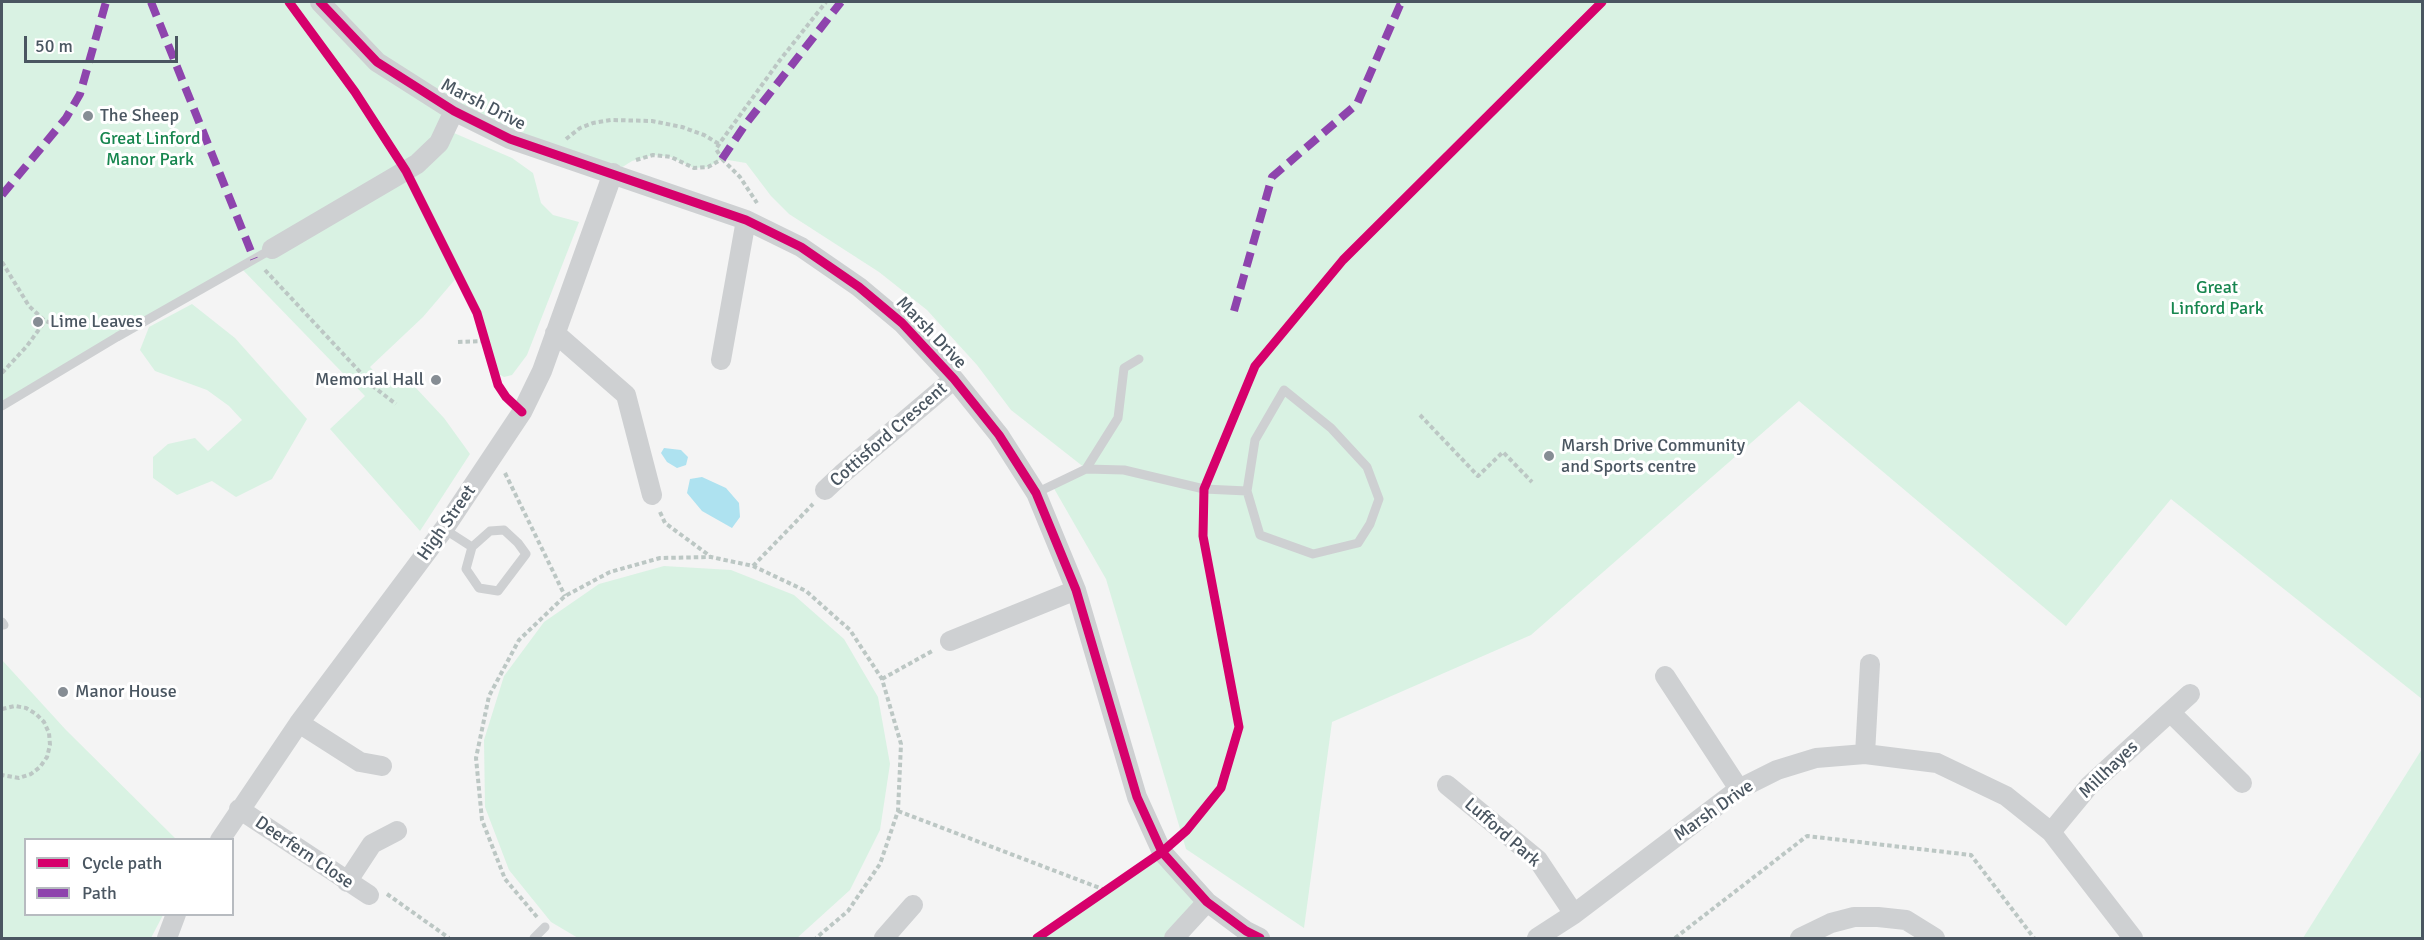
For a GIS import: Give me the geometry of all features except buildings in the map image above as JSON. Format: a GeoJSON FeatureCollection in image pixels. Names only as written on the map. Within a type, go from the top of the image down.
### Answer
{"type":"FeatureCollection","features":[{"type":"Feature","properties":{"kind":"street","name":"Marsh Drive"},"geometry":{"type":"LineString","coordinates":[[320,2],[377,62],[454,111],[510,139],[754,223],[801,247],[859,287],[902,323],[954,379],[999,435],[1036,493],[1076,590],[1137,797],[1162,852],[1207,902],[1260,939]]}},
{"type":"Feature","properties":{"kind":"street"},"geometry":{"type":"LineString","coordinates":[[272,249],[417,164],[439,143],[454,111]]}},
{"type":"Feature","properties":{"kind":"street","name":"High Street"},"geometry":{"type":"LineString","coordinates":[[221,838],[299,723],[444,529],[522,412],[542,371],[613,173]]}},
{"type":"Feature","properties":{"kind":"street"},"geometry":{"type":"LineString","coordinates":[[721,360],[754,223]]}},
{"type":"Feature","properties":{"kind":"street"},"geometry":{"type":"LineString","coordinates":[[555,333],[626,395],[652,495]]}},
{"type":"Feature","properties":{"kind":"street","name":"Cottisford Crescent"},"geometry":{"type":"LineString","coordinates":[[825,490],[954,379]]}},
{"type":"Feature","properties":{"kind":"street"},"geometry":{"type":"LineString","coordinates":[[950,641],[1076,590]]}},
{"type":"Feature","properties":{"kind":"street"},"geometry":{"type":"LineString","coordinates":[[1865,754],[1870,664]]}},
{"type":"Feature","properties":{"kind":"street"},"geometry":{"type":"LineString","coordinates":[[1665,676],[1738,789]]}},
{"type":"Feature","properties":{"kind":"street","name":"Millhayes"},"geometry":{"type":"LineString","coordinates":[[2051,832],[2089,786],[2190,694]]}},
{"type":"Feature","properties":{"kind":"street"},"geometry":{"type":"LineString","coordinates":[[2170,712],[2242,783]]}},
{"type":"Feature","properties":{"kind":"street"},"geometry":{"type":"LineString","coordinates":[[299,723],[360,762],[382,766]]}},
{"type":"Feature","properties":{"kind":"street","name":"Marsh Drive"},"geometry":{"type":"LineString","coordinates":[[1537,939],[1574,914],[1738,789],[1777,770],[1816,758],[1865,754],[1937,763],[2006,796],[2051,832],[2133,939]]}},
{"type":"Feature","properties":{"kind":"street","name":"Lufford Park"},"geometry":{"type":"LineString","coordinates":[[1447,785],[1538,860],[1574,914]]}},
{"type":"Feature","properties":{"kind":"street","name":"Deerfern Close"},"geometry":{"type":"LineString","coordinates":[[239,809],[369,895]]}},
{"type":"Feature","properties":{"kind":"street"},"geometry":{"type":"LineString","coordinates":[[347,882],[372,844],[397,831]]}},
{"type":"Feature","properties":{"kind":"street"},"geometry":{"type":"LineString","coordinates":[[1174,939],[1207,902]]}},
{"type":"Feature","properties":{"kind":"street"},"geometry":{"type":"LineString","coordinates":[[884,939],[913,905]]}},
{"type":"Feature","properties":{"kind":"street"},"geometry":{"type":"LineString","coordinates":[[167,939],[176,916]]}},
{"type":"Feature","properties":{"kind":"street"},"geometry":{"type":"LineString","coordinates":[[1800,939],[1831,922],[1854,917],[1878,917],[1906,920],[1935,939]]}},
{"type":"Feature","properties":{"kind":"lane"},"geometry":{"type":"LineString","coordinates":[[2,406],[117,337],[272,249]]}},
{"type":"Feature","properties":{"kind":"lane"},"geometry":{"type":"LineString","coordinates":[[1086,469],[1118,418],[1124,368],[1139,359]]}},
{"type":"Feature","properties":{"kind":"lane"},"geometry":{"type":"LineString","coordinates":[[1284,390],[1331,428],[1367,468],[1379,499],[1370,524],[1358,543],[1313,554],[1260,536],[1248,491],[1256,440],[1284,390]]}},
{"type":"Feature","properties":{"kind":"lane"},"geometry":{"type":"LineString","coordinates":[[1036,493],[1086,469],[1124,470],[1204,489],[1248,491]]}},
{"type":"Feature","properties":{"kind":"lane"},"geometry":{"type":"LineString","coordinates":[[444,529],[472,547]]}},
{"type":"Feature","properties":{"kind":"lane"},"geometry":{"type":"LineString","coordinates":[[504,530],[526,554],[498,591],[489,590],[479,588],[466,569],[472,547],[490,531],[504,530]]}},
{"type":"Feature","properties":{"kind":"lane"},"geometry":{"type":"LineString","coordinates":[[534,939],[545,927]]}},
{"type":"Feature","properties":{"kind":"path"},"geometry":{"type":"LineString","coordinates":[[754,223],[760,212],[754,195],[716,149],[780,60],[826,2]]}},
{"type":"Feature","properties":{"kind":"path"},"geometry":{"type":"LineString","coordinates":[[555,155],[566,139],[580,128],[610,120],[652,121],[682,127],[704,135],[719,144]]}},
{"type":"Feature","properties":{"kind":"path"},"geometry":{"type":"LineString","coordinates":[[613,173],[632,162],[653,155],[671,157],[694,168],[708,167],[722,159]]}},
{"type":"Feature","properties":{"kind":"path"},"geometry":{"type":"LineString","coordinates":[[254,259],[375,388],[396,404]]}},
{"type":"Feature","properties":{"kind":"path"},"geometry":{"type":"LineString","coordinates":[[2,262],[29,306],[45,321],[62,327],[85,326],[118,319]]}},
{"type":"Feature","properties":{"kind":"path"},"geometry":{"type":"LineString","coordinates":[[2,373],[27,346],[45,321]]}},
{"type":"Feature","properties":{"kind":"path"},"geometry":{"type":"LineString","coordinates":[[458,342],[484,336],[489,351]]}},
{"type":"Feature","properties":{"kind":"path"},"geometry":{"type":"LineString","coordinates":[[1420,415],[1478,476],[1503,452],[1532,482]]}},
{"type":"Feature","properties":{"kind":"path"},"geometry":{"type":"LineString","coordinates":[[495,452],[565,596]]}},
{"type":"Feature","properties":{"kind":"path"},"geometry":{"type":"LineString","coordinates":[[753,566],[825,490]]}},
{"type":"Feature","properties":{"kind":"path"},"geometry":{"type":"LineString","coordinates":[[652,495],[665,523],[711,557]]}},
{"type":"Feature","properties":{"kind":"path"},"geometry":{"type":"LineString","coordinates":[[545,927],[506,879],[482,820],[476,758],[489,696],[519,640],[565,596],[610,572],[660,558],[711,557],[753,566],[806,591],[842,622],[850,630],[882,679],[901,744],[898,811],[880,864],[848,911],[816,939]]}},
{"type":"Feature","properties":{"kind":"path"},"geometry":{"type":"LineString","coordinates":[[882,679],[950,641]]}},
{"type":"Feature","properties":{"kind":"path"},"geometry":{"type":"LineString","coordinates":[[2,709],[15,706],[26,708],[36,714],[44,722],[49,733],[50,745],[47,757],[31,774],[19,778],[2,775]]}},
{"type":"Feature","properties":{"kind":"path"},"geometry":{"type":"LineString","coordinates":[[898,811],[1105,890]]}},
{"type":"Feature","properties":{"kind":"path"},"geometry":{"type":"LineString","coordinates":[[1675,939],[1807,837],[1971,855],[2034,939]]}},
{"type":"Feature","properties":{"kind":"path"},"geometry":{"type":"LineString","coordinates":[[1095,897],[1114,884]]}},
{"type":"Feature","properties":{"kind":"path"},"geometry":{"type":"LineString","coordinates":[[369,895],[379,888],[449,939]]}},
{"type":"Feature","properties":{"kind":"green space"},"geometry":{"type":"Polygon","coordinates":[[[2,2],[2422,2],[2422,699],[2171,499],[2066,626],[1799,401],[1531,635],[1332,722],[1304,928],[1186,849],[1106,579],[1052,485],[1085,468],[1011,410],[977,365],[927,310],[879,272],[789,214],[771,196],[746,163],[722,159],[708,167],[694,168],[671,157],[653,155],[632,161],[613,173],[455,111],[447,130],[512,158],[533,173],[541,203],[553,215],[579,222],[527,355],[512,375],[504,377],[495,372],[477,313],[458,276],[423,317],[370,367],[387,385],[401,372],[444,418],[470,454],[420,531],[330,429],[365,396],[240,267],[2,406],[2,2]]]}},
{"type":"Feature","properties":{"kind":"green space"},"geometry":{"type":"Polygon","coordinates":[[[192,304],[235,338],[307,419],[272,479],[236,497],[212,481],[177,495],[153,478],[153,457],[168,444],[195,438],[208,451],[242,420],[229,406],[207,390],[155,371],[140,350],[149,327],[192,304]]]}},
{"type":"Feature","properties":{"kind":"green space"},"geometry":{"type":"Polygon","coordinates":[[[664,566],[731,570],[794,595],[844,639],[878,697],[890,764],[880,830],[850,890],[797,938],[578,938],[551,922],[509,870],[485,807],[484,740],[504,676],[544,622],[599,584],[664,566]]]}},
{"type":"Feature","properties":{"kind":"green space"},"geometry":{"type":"Polygon","coordinates":[[[2,660],[66,730],[175,838],[24,838],[24,916],[162,916],[151,938],[2,938],[2,660]]]}},
{"type":"Feature","properties":{"kind":"green space"},"geometry":{"type":"Polygon","coordinates":[[[2422,749],[2422,938],[2303,938],[2422,749]]]}},
{"type":"Feature","properties":{"kind":"green space"},"geometry":{"type":"Polygon","coordinates":[[[1162,852],[1207,902],[1174,938],[1037,938],[1162,852]]]}},
{"type":"Feature","properties":{"kind":"water"},"geometry":{"type":"Polygon","coordinates":[[[664,448],[681,450],[688,457],[686,465],[677,468],[667,462],[661,453],[664,448]]]}},
{"type":"Feature","properties":{"kind":"water"},"geometry":{"type":"Polygon","coordinates":[[[702,477],[726,488],[739,503],[740,517],[732,528],[702,511],[687,493],[690,479],[702,477]]]}},
{"type":"Feature","properties":{"kind":"marked path"},"geometry":{"type":"LineString","coordinates":[[2,195],[66,118],[80,94],[106,2]]}},
{"type":"Feature","properties":{"kind":"marked path"},"geometry":{"type":"LineString","coordinates":[[151,2],[254,259]]}},
{"type":"Feature","properties":{"kind":"marked path"},"geometry":{"type":"LineString","coordinates":[[722,159],[745,125],[841,2]]}},
{"type":"Feature","properties":{"kind":"marked path"},"geometry":{"type":"LineString","coordinates":[[1234,311],[1272,177],[1357,104],[1400,5],[1406,2]]}},
{"type":"Feature","properties":{"kind":"cycle path"},"geometry":{"type":"LineString","coordinates":[[289,2],[355,92],[406,171],[477,313],[498,385],[506,397],[522,412]]}},
{"type":"Feature","properties":{"kind":"cycle path"},"geometry":{"type":"LineString","coordinates":[[320,2],[377,62],[454,111],[510,139],[746,220],[801,247],[859,287],[902,323],[954,379],[999,435],[1036,493],[1076,590],[1137,797],[1162,852],[1207,902],[1246,931],[1260,938]]}},
{"type":"Feature","properties":{"kind":"cycle path"},"geometry":{"type":"LineString","coordinates":[[1037,938],[1162,852],[1187,830],[1221,788],[1239,727],[1203,536],[1204,489],[1255,366],[1343,260],[1602,2]]}},
{"type":"Feature","properties":{"kind":"place","name":"The Sheep"},"geometry":{"type":"Point","coordinates":[88,116]}},
{"type":"Feature","properties":{"kind":"place","name":"Lime Leaves"},"geometry":{"type":"Point","coordinates":[38,322]}},
{"type":"Feature","properties":{"kind":"place","name":"Memorial Hall"},"geometry":{"type":"Point","coordinates":[436,380]}},
{"type":"Feature","properties":{"kind":"place","name":"Marsh Drive Community and Sports centre"},"geometry":{"type":"Point","coordinates":[1549,456]}},
{"type":"Feature","properties":{"kind":"place","name":"Manor House"},"geometry":{"type":"Point","coordinates":[63,692]}},
{"type":"Feature","properties":{"kind":"park label","name":"Great Linford Manor Park"},"geometry":{"type":"Point","coordinates":[150,149]}},
{"type":"Feature","properties":{"kind":"park label","name":"Great Linford Park"},"geometry":{"type":"Point","coordinates":[2217,298]}}]}
